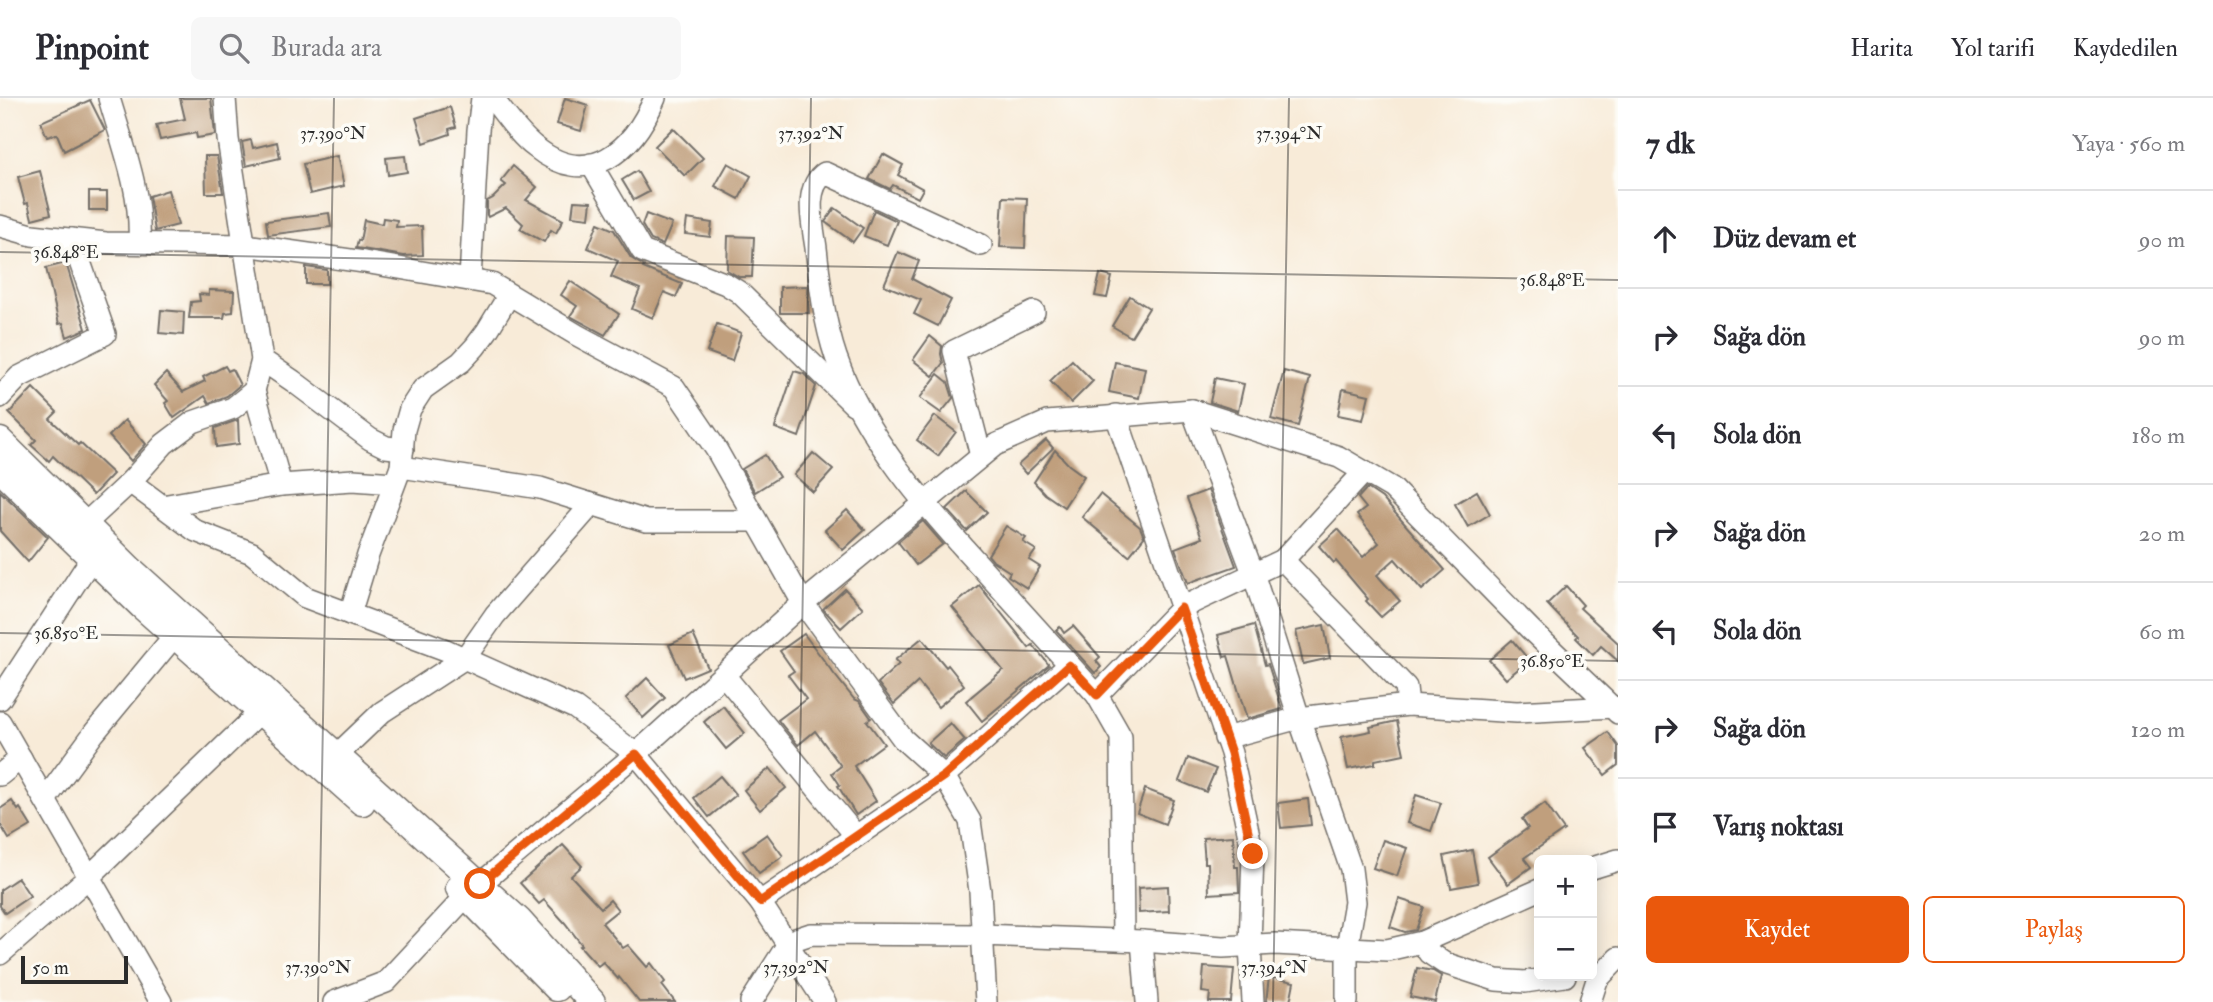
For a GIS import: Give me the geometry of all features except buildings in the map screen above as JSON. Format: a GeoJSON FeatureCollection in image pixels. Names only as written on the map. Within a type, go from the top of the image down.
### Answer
{"type":"FeatureCollection","features":[{"type":"Feature","properties":{"kind":"main road"},"geometry":{"type":"LineString","coordinates":[[0,441],[131,570],[337,755],[473,890],[570,1002]]}},
{"type":"Feature","properties":{"kind":"main road"},"geometry":{"type":"LineString","coordinates":[[0,469],[91,559],[259,713],[473,890],[519,920],[592,1002]]}},
{"type":"Feature","properties":{"kind":"street"},"geometry":{"type":"LineString","coordinates":[[109,98],[138,200],[139,243]]}},
{"type":"Feature","properties":{"kind":"street"},"geometry":{"type":"LineString","coordinates":[[225,98],[262,360],[254,391],[281,485]]}},
{"type":"Feature","properties":{"kind":"street"},"geometry":{"type":"LineString","coordinates":[[470,280],[482,98]]}},
{"type":"Feature","properties":{"kind":"street"},"geometry":{"type":"LineString","coordinates":[[492,98],[524,138],[537,149],[565,163],[591,164],[611,157],[628,143],[640,128],[655,98]]}},
{"type":"Feature","properties":{"kind":"street"},"geometry":{"type":"LineString","coordinates":[[591,164],[642,251],[726,284],[739,292],[860,411]]}},
{"type":"Feature","properties":{"kind":"street"},"geometry":{"type":"LineString","coordinates":[[981,245],[825,173],[819,177],[813,190],[811,214],[822,302],[836,357],[860,411],[923,503],[1097,695],[1121,737],[1132,940],[1147,1002]]}},
{"type":"Feature","properties":{"kind":"street"},"geometry":{"type":"LineString","coordinates":[[0,226],[32,235],[72,239],[244,245],[492,284],[577,335],[674,387],[716,449],[803,603],[903,739],[944,776],[970,821],[980,891],[986,1002]]}},
{"type":"Feature","properties":{"kind":"street"},"geometry":{"type":"LineString","coordinates":[[0,397],[19,377],[105,334],[72,239]]}},
{"type":"Feature","properties":{"kind":"street"},"geometry":{"type":"LineString","coordinates":[[350,614],[400,466],[407,419],[416,399],[423,389],[461,362],[475,347],[509,295]]}},
{"type":"Feature","properties":{"kind":"street"},"geometry":{"type":"LineString","coordinates":[[981,456],[954,351],[1034,312]]}},
{"type":"Feature","properties":{"kind":"street"},"geometry":{"type":"LineString","coordinates":[[262,360],[378,444],[400,466]]}},
{"type":"Feature","properties":{"kind":"street"},"geometry":{"type":"LineString","coordinates":[[85,524],[130,482],[164,444],[193,422],[233,408],[254,391]]}},
{"type":"Feature","properties":{"kind":"street"},"geometry":{"type":"LineString","coordinates":[[1192,410],[1253,573],[1298,718],[1351,869],[1355,902],[1347,948],[1347,1002]]}},
{"type":"Feature","properties":{"kind":"street"},"geometry":{"type":"LineString","coordinates":[[334,1002],[386,982],[473,890],[636,754],[803,603],[995,445],[1047,422],[1192,410],[1339,457],[1392,488],[1530,629],[1616,710]]}},
{"type":"Feature","properties":{"kind":"street"},"geometry":{"type":"LineString","coordinates":[[1116,415],[1231,753],[1253,854],[1250,946],[1252,1002]]}},
{"type":"Feature","properties":{"kind":"street"},"geometry":{"type":"LineString","coordinates":[[162,506],[281,485],[353,480],[400,466],[540,488],[646,521],[756,521]]}},
{"type":"Feature","properties":{"kind":"street"},"geometry":{"type":"LineString","coordinates":[[1097,695],[1181,608],[1283,560],[1364,472]]}},
{"type":"Feature","properties":{"kind":"street"},"geometry":{"type":"LineString","coordinates":[[130,482],[196,531],[252,553],[305,597],[465,658],[575,708],[636,754],[760,902],[825,1002]]}},
{"type":"Feature","properties":{"kind":"street"},"geometry":{"type":"LineString","coordinates":[[337,755],[382,712],[465,658],[495,615],[592,504]]}},
{"type":"Feature","properties":{"kind":"street"},"geometry":{"type":"LineString","coordinates":[[0,699],[91,559]]}},
{"type":"Feature","properties":{"kind":"street"},"geometry":{"type":"LineString","coordinates":[[1283,560],[1406,687],[1408,705]]}},
{"type":"Feature","properties":{"kind":"street"},"geometry":{"type":"LineString","coordinates":[[45,800],[94,733],[175,635]]}},
{"type":"Feature","properties":{"kind":"street"},"geometry":{"type":"LineString","coordinates":[[760,902],[944,776],[1069,665]]}},
{"type":"Feature","properties":{"kind":"street"},"geometry":{"type":"LineString","coordinates":[[724,675],[856,836]]}},
{"type":"Feature","properties":{"kind":"street"},"geometry":{"type":"LineString","coordinates":[[1225,738],[1298,718],[1408,705],[1517,712],[1616,710]]}},
{"type":"Feature","properties":{"kind":"street"},"geometry":{"type":"LineString","coordinates":[[0,954],[89,877],[259,713]]}},
{"type":"Feature","properties":{"kind":"street"},"geometry":{"type":"LineString","coordinates":[[0,722],[161,1002]]}},
{"type":"Feature","properties":{"kind":"street"},"geometry":{"type":"LineString","coordinates":[[0,775],[21,758]]}},
{"type":"Feature","properties":{"kind":"street"},"geometry":{"type":"LineString","coordinates":[[1597,866],[1618,859]]}},
{"type":"Feature","properties":{"kind":"street"},"geometry":{"type":"LineString","coordinates":[[751,1002],[788,944],[811,934],[982,935],[1132,940],[1223,947],[1275,944],[1387,950],[1422,942],[1534,892]]}},
{"type":"Feature","properties":{"kind":"street"},"geometry":{"type":"LineString","coordinates":[[1422,942],[1429,953],[1444,963],[1496,980],[1534,981]]}},
{"type":"Feature","properties":{"kind":"street"},"geometry":{"type":"LineString","coordinates":[[1590,1002],[1597,981],[1618,958]]}},
{"type":"Feature","properties":{"kind":"route"},"geometry":{"type":"LineString","coordinates":[[480,884],[636,754],[760,902],[944,776],[1069,665],[1097,695],[1181,608],[1231,753],[1253,854]]}}]}
